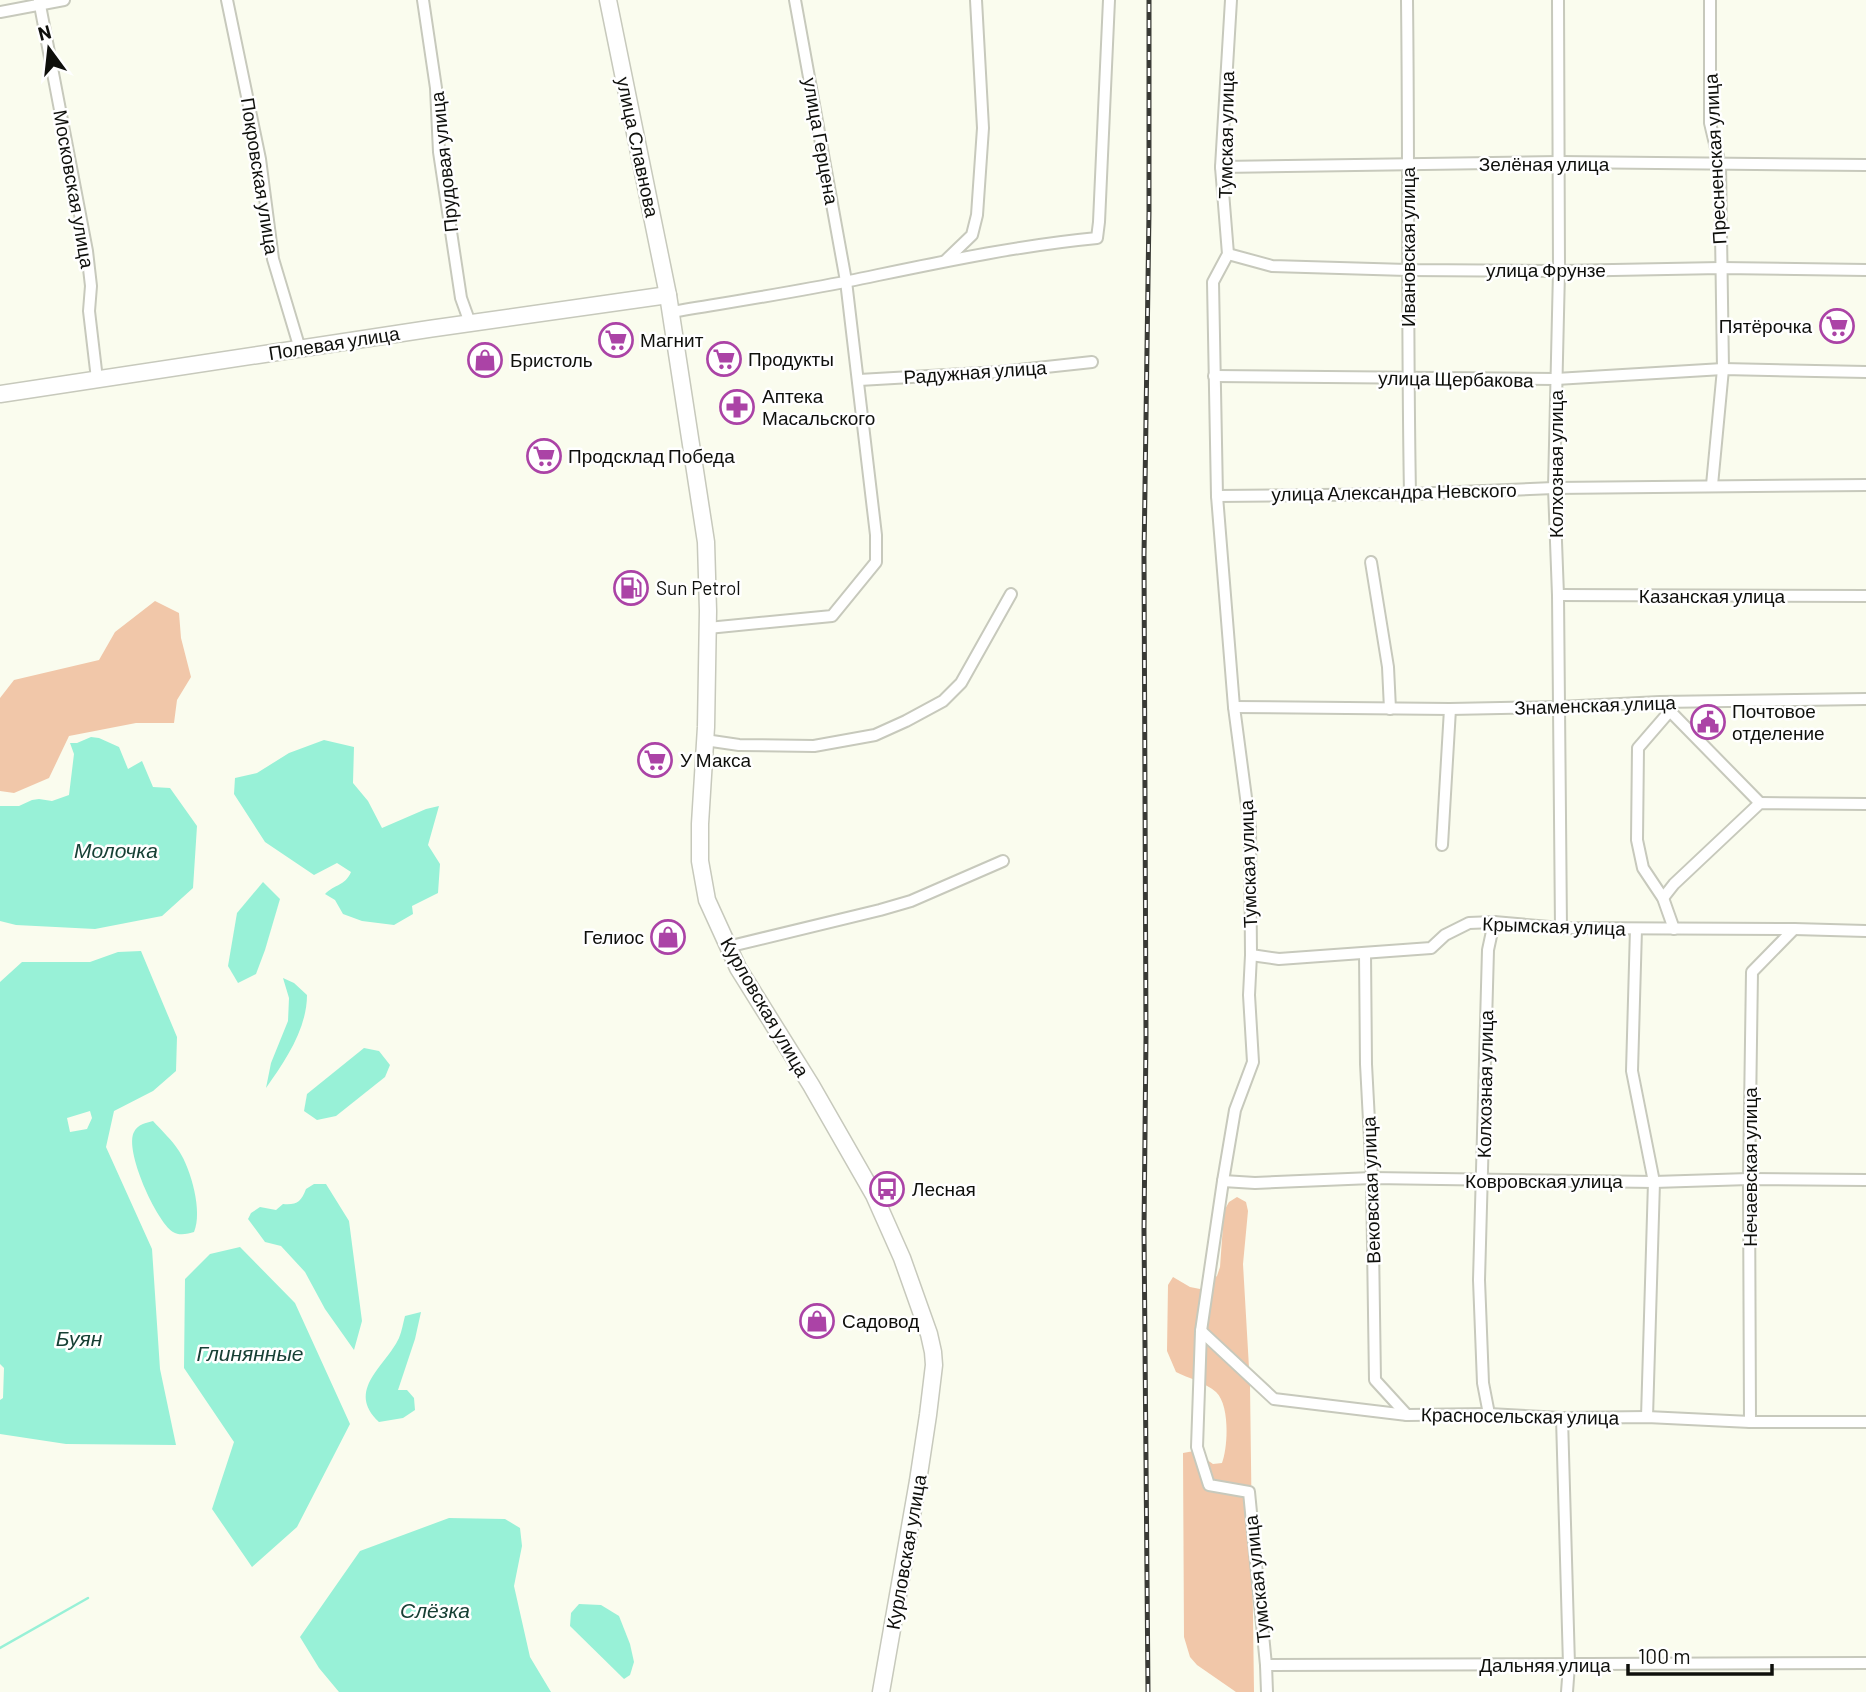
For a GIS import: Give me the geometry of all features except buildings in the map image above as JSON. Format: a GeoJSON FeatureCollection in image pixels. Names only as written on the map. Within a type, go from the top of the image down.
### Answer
{"type":"FeatureCollection","features":[{"type":"Feature","properties":{"kind":"main road","name":"улица Славнова"},"geometry":{"type":"LineString","coordinates":[[608,0],[668,295]]}},
{"type":"Feature","properties":{"kind":"main road","name":"Полевая улица"},"geometry":{"type":"LineString","coordinates":[[0,394],[369,337],[668,295]]}},
{"type":"Feature","properties":{"kind":"main road","name":"Курловская улица"},"geometry":{"type":"LineString","coordinates":[[668,295],[706,542],[708,628],[700,861],[707,900],[738,968],[811,1084],[874,1195],[902,1258],[933,1352],[934,1365],[920,1468],[881,1692]]}},
{"type":"Feature","properties":{"kind":"street"},"geometry":{"type":"LineString","coordinates":[[0,12],[64,0]]}},
{"type":"Feature","properties":{"kind":"street","name":"Покровская улица"},"geometry":{"type":"LineString","coordinates":[[227,0],[260,159],[273,259],[300,349]]}},
{"type":"Feature","properties":{"kind":"street","name":"Прудовая улица"},"geometry":{"type":"LineString","coordinates":[[422,0],[436,88],[439,152],[461,298],[470,323]]}},
{"type":"Feature","properties":{"kind":"street","name":"улица Герцена"},"geometry":{"type":"LineString","coordinates":[[708,628],[832,616],[876,562],[876,535],[846,281],[796,0]]}},
{"type":"Feature","properties":{"kind":"street"},"geometry":{"type":"LineString","coordinates":[[945,261],[972,235],[977,215],[984,128],[976,0]]}},
{"type":"Feature","properties":{"kind":"street"},"geometry":{"type":"LineString","coordinates":[[671,312],[1042,243],[1097,238],[1109,0]]}},
{"type":"Feature","properties":{"kind":"street","name":"Тумская улица"},"geometry":{"type":"LineString","coordinates":[[1231,0],[1221,167],[1227,254],[1213,282],[1214,376],[1217,496],[1234,708],[1250,828],[1249,995],[1253,1062],[1235,1110],[1201,1331],[1197,1447],[1209,1485],[1249,1493],[1267,1692]]}},
{"type":"Feature","properties":{"kind":"street","name":"Ивановская улица"},"geometry":{"type":"LineString","coordinates":[[1407,0],[1410,494]]}},
{"type":"Feature","properties":{"kind":"street","name":"Колхозная улица"},"geometry":{"type":"LineString","coordinates":[[1558,0],[1559,271],[1554,488],[1558,596],[1561,928]]}},
{"type":"Feature","properties":{"kind":"street","name":"Пресненская улица"},"geometry":{"type":"LineString","coordinates":[[1710,0],[1710,123],[1720,165],[1723,369],[1712,485]]}},
{"type":"Feature","properties":{"kind":"street","name":"Московская улица"},"geometry":{"type":"LineString","coordinates":[[40,3],[87,251],[91,286],[89,311],[97,379]]}},
{"type":"Feature","properties":{"kind":"street","name":"Зелёная улица"},"geometry":{"type":"LineString","coordinates":[[1221,167],[1559,162],[1866,165]]}},
{"type":"Feature","properties":{"kind":"street","name":"улица Фрунзе"},"geometry":{"type":"LineString","coordinates":[[1227,254],[1272,266],[1407,270],[1866,270]]}},
{"type":"Feature","properties":{"kind":"street","name":"Радужная улица"},"geometry":{"type":"LineString","coordinates":[[859,380],[999,372],[1092,362]]}},
{"type":"Feature","properties":{"kind":"street","name":"улица Щербакова"},"geometry":{"type":"LineString","coordinates":[[1214,376],[1556,379],[1723,369],[1866,372]]}},
{"type":"Feature","properties":{"kind":"street","name":"улица Александра Невского"},"geometry":{"type":"LineString","coordinates":[[1217,496],[1410,494],[1712,485],[1866,485]]}},
{"type":"Feature","properties":{"kind":"street"},"geometry":{"type":"LineString","coordinates":[[1371,562],[1388,667],[1390,709]]}},
{"type":"Feature","properties":{"kind":"street"},"geometry":{"type":"LineString","coordinates":[[705,740],[739,745],[814,746],[875,735],[906,721],[943,701],[961,683],[1011,594]]}},
{"type":"Feature","properties":{"kind":"street","name":"Казанская улица"},"geometry":{"type":"LineString","coordinates":[[1558,596],[1866,596]]}},
{"type":"Feature","properties":{"kind":"street","name":"Знаменская улица"},"geometry":{"type":"LineString","coordinates":[[1234,708],[1450,709],[1866,699]]}},
{"type":"Feature","properties":{"kind":"street"},"geometry":{"type":"LineString","coordinates":[[1660,702],[1760,803]]}},
{"type":"Feature","properties":{"kind":"street"},"geometry":{"type":"LineString","coordinates":[[1442,845],[1450,709]]}},
{"type":"Feature","properties":{"kind":"street"},"geometry":{"type":"LineString","coordinates":[[1670,711],[1638,748],[1637,840],[1643,868],[1663,898],[1674,929]]}},
{"type":"Feature","properties":{"kind":"street"},"geometry":{"type":"LineString","coordinates":[[1663,898],[1674,884],[1760,803],[1866,804]]}},
{"type":"Feature","properties":{"kind":"street"},"geometry":{"type":"LineString","coordinates":[[727,947],[901,904],[1003,861]]}},
{"type":"Feature","properties":{"kind":"street","name":"Колхозная улица"},"geometry":{"type":"LineString","coordinates":[[1489,1414],[1483,1383],[1479,1280],[1488,950],[1494,922]]}},
{"type":"Feature","properties":{"kind":"street","name":"Крымская улица"},"geometry":{"type":"LineString","coordinates":[[1251,955],[1279,959],[1432,948],[1444,936],[1469,923],[1494,922],[1561,928],[1866,931]]}},
{"type":"Feature","properties":{"kind":"street"},"geometry":{"type":"LineString","coordinates":[[1636,929],[1632,1071],[1654,1182],[1647,1417]]}},
{"type":"Feature","properties":{"kind":"street","name":"Нечаевская улица"},"geometry":{"type":"LineString","coordinates":[[1750,1422],[1752,972],[1794,929]]}},
{"type":"Feature","properties":{"kind":"street","name":"Вековская улица"},"geometry":{"type":"LineString","coordinates":[[1365,953],[1375,1380],[1407,1415]]}},
{"type":"Feature","properties":{"kind":"street","name":"Ковровская улица"},"geometry":{"type":"LineString","coordinates":[[1223,1181],[1255,1183],[1372,1178],[1654,1182],[1749,1179],[1866,1180]]}},
{"type":"Feature","properties":{"kind":"street","name":"Красносельская улица"},"geometry":{"type":"LineString","coordinates":[[1201,1331],[1274,1399],[1407,1415],[1489,1414],[1750,1422],[1866,1422]]}},
{"type":"Feature","properties":{"kind":"street"},"geometry":{"type":"LineString","coordinates":[[1562,1418],[1569,1665],[1567,1692]]}},
{"type":"Feature","properties":{"kind":"street","name":"Дальняя улица"},"geometry":{"type":"LineString","coordinates":[[1266,1665],[1866,1664]]}},
{"type":"Feature","properties":{"kind":"shaded area"},"geometry":{"type":"Polygon","coordinates":[[[155,601],[179,613],[181,638],[191,677],[177,700],[174,723],[136,723],[69,736],[49,778],[14,793],[0,791],[0,698],[14,680],[99,660],[115,632],[155,601]]]}},
{"type":"Feature","properties":{"kind":"shaded area"},"geometry":{"type":"Polygon","coordinates":[[[1237,1197],[1246,1202],[1248,1211],[1243,1264],[1250,1385],[1254,1692],[1236,1692],[1197,1665],[1190,1657],[1184,1637],[1183,1453],[1194,1451],[1213,1464],[1222,1463],[1226,1447],[1226,1416],[1221,1398],[1216,1392],[1176,1372],[1167,1351],[1168,1285],[1173,1277],[1190,1287],[1200,1289],[1217,1276],[1224,1211],[1229,1202],[1237,1197]]]}},
{"type":"Feature","properties":{"kind":"water","name":"Молочка"},"geometry":{"type":"Polygon","coordinates":[[[91,737],[119,747],[128,769],[142,761],[153,787],[170,788],[197,826],[193,888],[162,916],[95,929],[16,925],[0,921],[0,806],[19,806],[39,799],[52,801],[69,795],[74,754],[70,743],[91,737]]]}},
{"type":"Feature","properties":{"kind":"water"},"geometry":{"type":"Polygon","coordinates":[[[324,740],[354,747],[353,783],[368,801],[382,828],[439,806],[428,845],[440,864],[438,893],[412,906],[413,914],[394,925],[362,921],[343,914],[335,900],[325,894],[346,880],[351,872],[337,863],[314,875],[265,842],[234,794],[235,778],[257,773],[289,753],[324,740]]]}},
{"type":"Feature","properties":{"kind":"water"},"geometry":{"type":"Polygon","coordinates":[[[263,882],[280,899],[256,974],[238,983],[228,966],[237,913],[263,882]]]}},
{"type":"Feature","properties":{"kind":"water","name":"Буян"},"geometry":{"type":"Polygon","coordinates":[[[141,951],[177,1037],[176,1071],[153,1091],[114,1111],[106,1147],[152,1249],[160,1369],[176,1445],[66,1444],[0,1434],[4,1368],[0,1364],[0,982],[22,962],[90,962],[118,952],[141,951]],[[90,1111],[67,1118],[70,1132],[87,1129],[92,1118],[90,1111]]]}},
{"type":"Feature","properties":{"kind":"water"},"geometry":{"type":"Polygon","coordinates":[[[283,978],[294,983],[307,995],[306,1008],[294,1044],[266,1088],[271,1063],[288,1021],[289,998],[283,978]]]}},
{"type":"Feature","properties":{"kind":"water"},"geometry":{"type":"Polygon","coordinates":[[[364,1048],[379,1051],[390,1065],[385,1077],[336,1116],[317,1120],[304,1111],[307,1094],[364,1048]]]}},
{"type":"Feature","properties":{"kind":"water"},"geometry":{"type":"Polygon","coordinates":[[[153,1121],[176,1147],[188,1168],[196,1202],[194,1232],[178,1234],[166,1225],[137,1169],[133,1154],[134,1132],[140,1126],[153,1121]]]}},
{"type":"Feature","properties":{"kind":"water"},"geometry":{"type":"Polygon","coordinates":[[[314,1184],[326,1184],[349,1221],[362,1321],[354,1350],[325,1309],[305,1272],[281,1246],[265,1242],[248,1219],[251,1213],[260,1207],[276,1210],[283,1204],[298,1202],[306,1189],[314,1184]]]}},
{"type":"Feature","properties":{"kind":"water","name":"Глинянные"},"geometry":{"type":"Polygon","coordinates":[[[240,1247],[295,1303],[350,1424],[297,1527],[252,1567],[212,1509],[234,1442],[184,1368],[185,1279],[210,1254],[240,1247]]]}},
{"type":"Feature","properties":{"kind":"water"},"geometry":{"type":"Polygon","coordinates":[[[421,1312],[398,1390],[407,1390],[414,1398],[415,1410],[403,1418],[379,1422],[366,1399],[371,1378],[399,1338],[405,1316],[421,1312]]]}},
{"type":"Feature","properties":{"kind":"water","name":"Слёзка"},"geometry":{"type":"Polygon","coordinates":[[[449,1518],[505,1519],[520,1528],[522,1546],[514,1586],[530,1657],[551,1692],[339,1692],[319,1668],[300,1637],[360,1551],[449,1518]]]}},
{"type":"Feature","properties":{"kind":"water"},"geometry":{"type":"Polygon","coordinates":[[[579,1604],[601,1605],[619,1616],[634,1662],[630,1675],[624,1679],[570,1626],[571,1613],[579,1604]]]}},
{"type":"Feature","properties":{"kind":"waterway"},"geometry":{"type":"LineString","coordinates":[[0,1648],[88,1598]]}},
{"type":"Feature","properties":{"kind":"railway"},"geometry":{"type":"LineString","coordinates":[[1148,1692],[1144,1230],[1144,556],[1149,0]]}},
{"type":"Feature","properties":{"kind":"place","name":"Пятёрочка"},"geometry":{"type":"Point","coordinates":[1837,326]}},
{"type":"Feature","properties":{"kind":"place","name":"Магнит"},"geometry":{"type":"Point","coordinates":[616,340]}},
{"type":"Feature","properties":{"kind":"place","name":"Продукты"},"geometry":{"type":"Point","coordinates":[724,359]}},
{"type":"Feature","properties":{"kind":"place","name":"Бристоль"},"geometry":{"type":"Point","coordinates":[485,360]}},
{"type":"Feature","properties":{"kind":"place","name":"Аптека Масальского"},"geometry":{"type":"Point","coordinates":[737,407]}},
{"type":"Feature","properties":{"kind":"place","name":"Продсклад Победа"},"geometry":{"type":"Point","coordinates":[544,456]}},
{"type":"Feature","properties":{"kind":"place","name":"Sun Petrol"},"geometry":{"type":"Point","coordinates":[631,588]}},
{"type":"Feature","properties":{"kind":"place","name":"Почтовое отделение"},"geometry":{"type":"Point","coordinates":[1708,722]}},
{"type":"Feature","properties":{"kind":"place","name":"У Макса"},"geometry":{"type":"Point","coordinates":[655,760]}},
{"type":"Feature","properties":{"kind":"place","name":"Гелиос"},"geometry":{"type":"Point","coordinates":[668,937]}},
{"type":"Feature","properties":{"kind":"place","name":"Лесная"},"geometry":{"type":"Point","coordinates":[887,1189]}},
{"type":"Feature","properties":{"kind":"place","name":"Садовод"},"geometry":{"type":"Point","coordinates":[817,1321]}}]}
